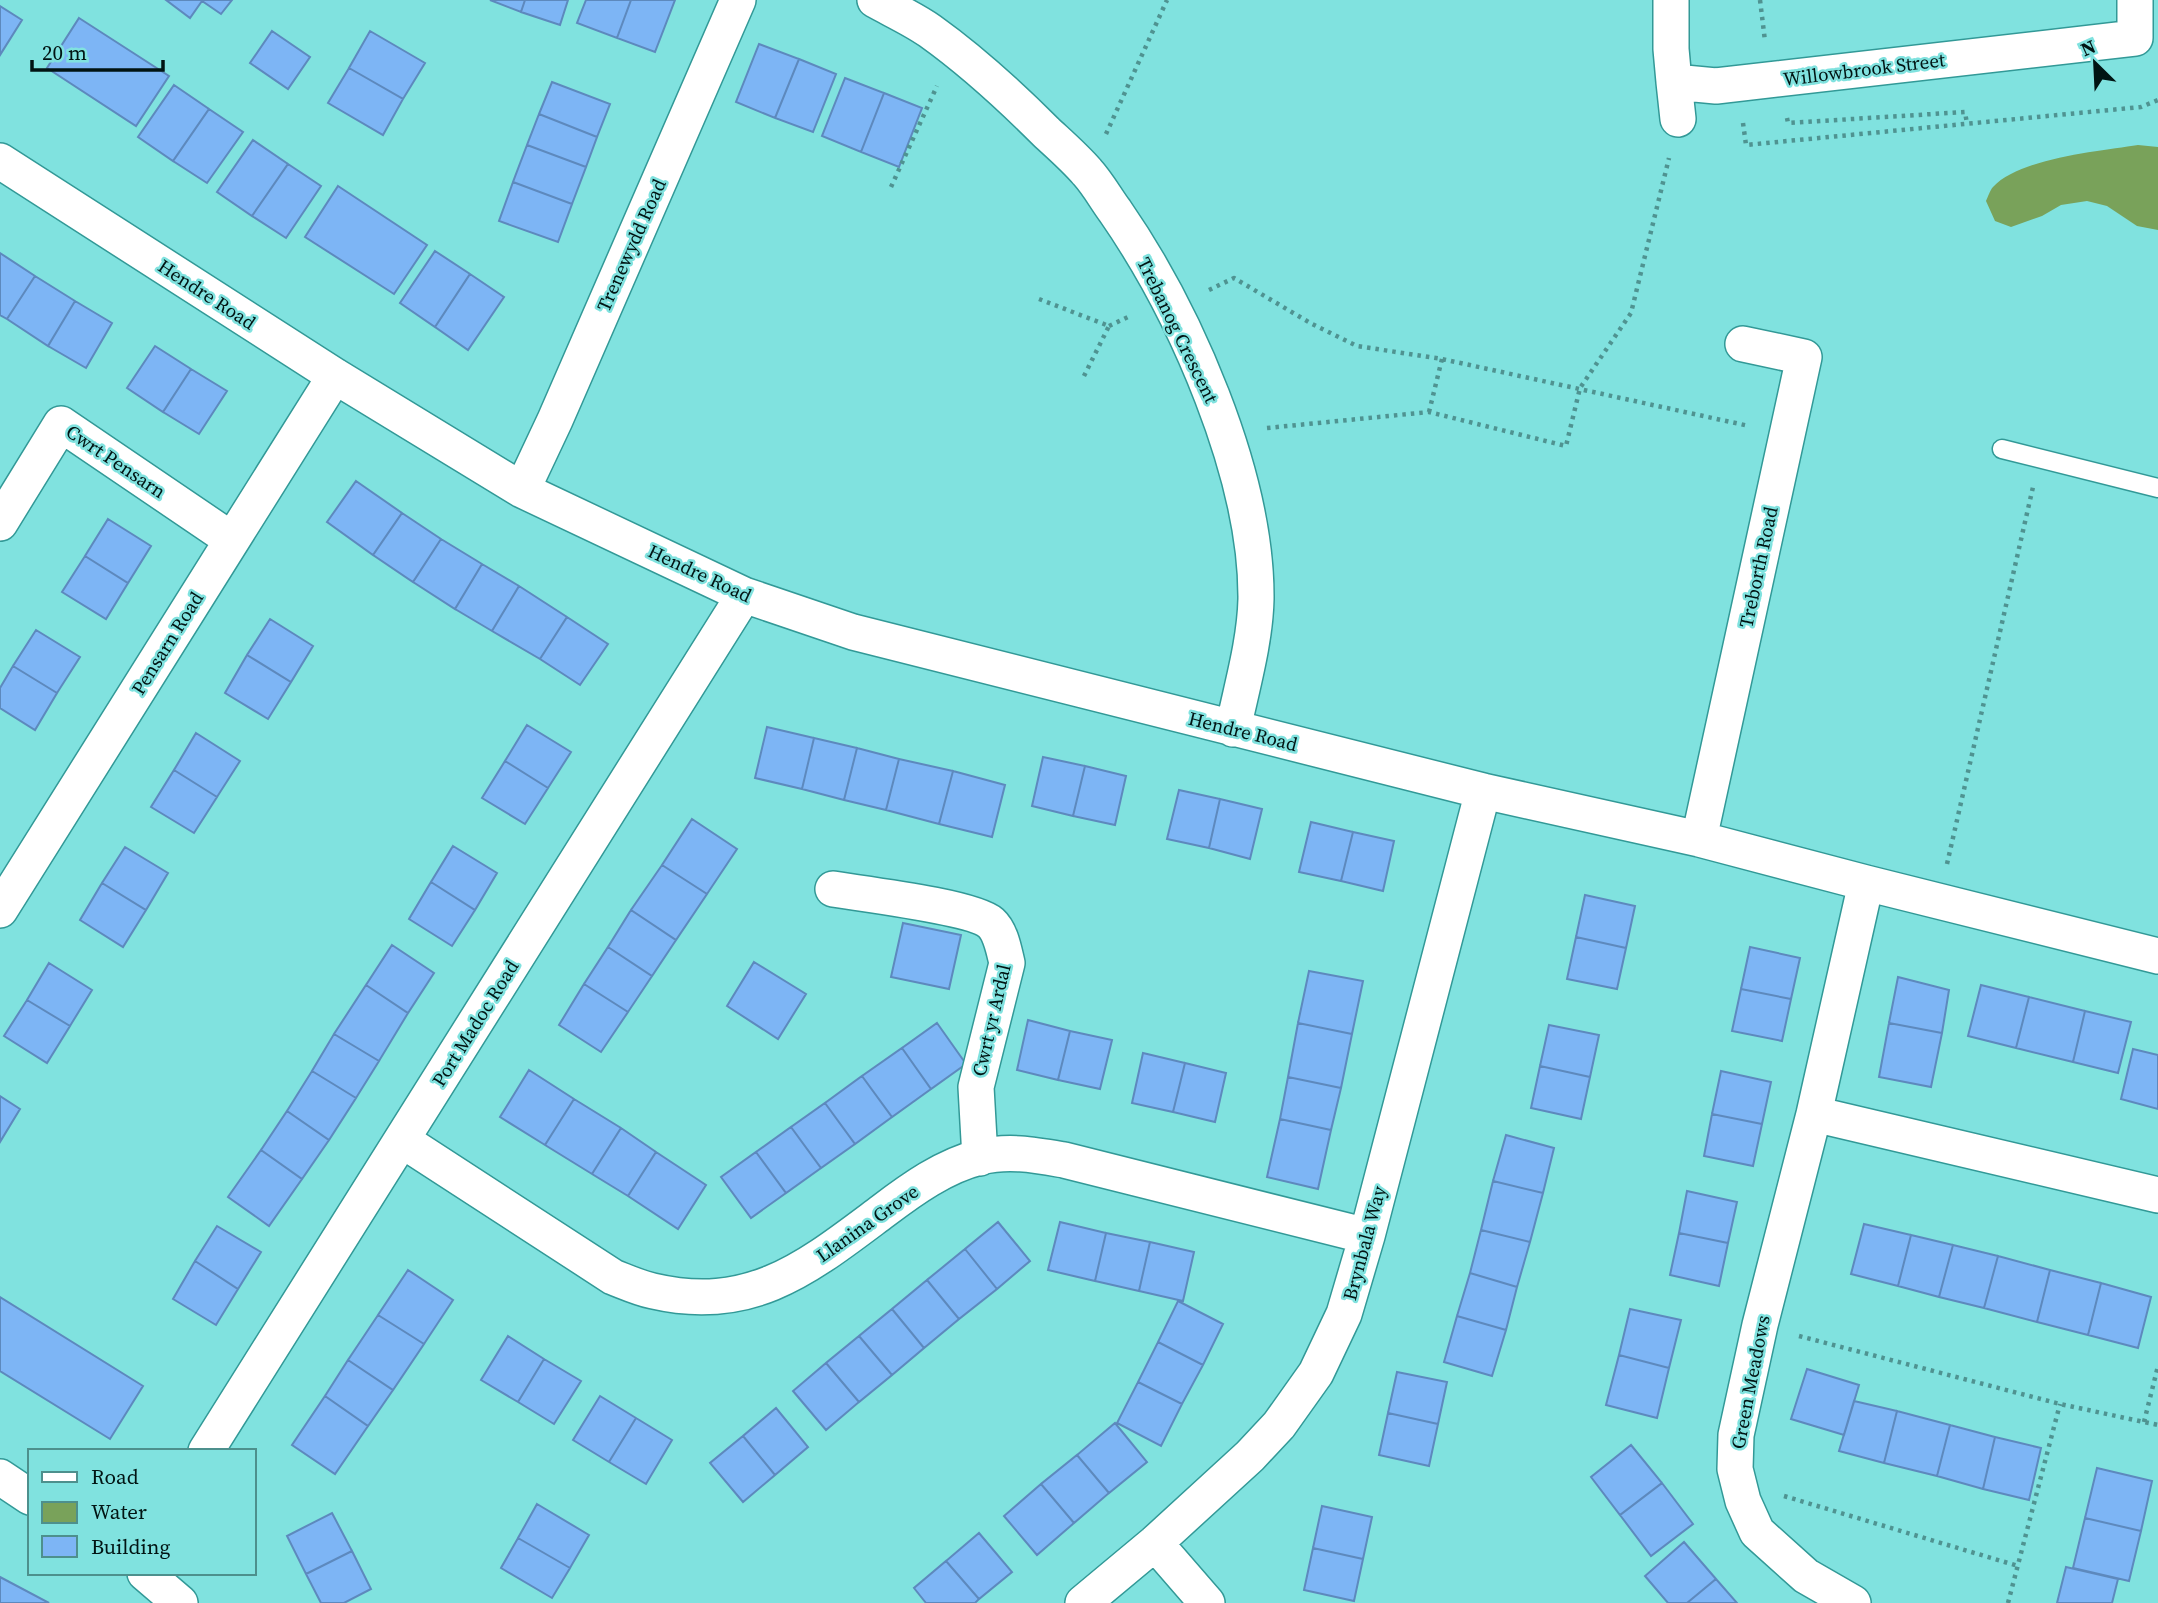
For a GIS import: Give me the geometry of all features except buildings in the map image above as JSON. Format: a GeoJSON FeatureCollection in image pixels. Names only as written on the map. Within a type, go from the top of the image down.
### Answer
{"type":"FeatureCollection","features":[{"type":"Feature","properties":{"kind":"street","name":"Trenewydd Road"},"geometry":{"type":"LineString","coordinates":[[522,489],[561,407],[738,0]]}},
{"type":"Feature","properties":{"kind":"street","name":"Trebanog Crescent"},"geometry":{"type":"LineString","coordinates":[[875,0],[929,31],[954,50],[1009,96],[1088,173],[1135,241],[1172,307],[1224,432],[1239,477],[1253,546],[1256,600],[1248,662],[1233,729]]}},
{"type":"Feature","properties":{"kind":"street"},"geometry":{"type":"LineString","coordinates":[[1671,0],[1671,49],[1678,119]]}},
{"type":"Feature","properties":{"kind":"street","name":"Willowbrook Street"},"geometry":{"type":"LineString","coordinates":[[1674,82],[1716,86],[2135,38],[2135,0]]}},
{"type":"Feature","properties":{"kind":"street","name":"Hendre Road"},"geometry":{"type":"LineString","coordinates":[[0,161],[335,376],[522,489],[744,595],[853,632],[1483,791],[1699,839],[2158,956]]}},
{"type":"Feature","properties":{"kind":"street","name":"Treborth Road"},"geometry":{"type":"LineString","coordinates":[[1699,839],[1804,357],[1742,344]]}},
{"type":"Feature","properties":{"kind":"street","name":"Pensarn Road"},"geometry":{"type":"LineString","coordinates":[[0,909],[335,376]]}},
{"type":"Feature","properties":{"kind":"street","name":"Cwrt Pensarn"},"geometry":{"type":"LineString","coordinates":[[0,523],[61,424],[232,540]]}},
{"type":"Feature","properties":{"kind":"street","name":"Port Madoc Road"},"geometry":{"type":"LineString","coordinates":[[207,1449],[744,595]]}},
{"type":"Feature","properties":{"kind":"street","name":"Brynbala Way"},"geometry":{"type":"LineString","coordinates":[[1083,1603],[1155,1544],[1250,1456],[1279,1425],[1316,1373],[1344,1314],[1367,1236],[1483,791]]}},
{"type":"Feature","properties":{"kind":"street","name":"Green Meadows"},"geometry":{"type":"LineString","coordinates":[[1853,1603],[1806,1576],[1757,1532],[1735,1469],[1736,1435],[1760,1325],[1814,1114],[1866,883]]}},
{"type":"Feature","properties":{"kind":"street","name":"Cwrt yr Ardal"},"geometry":{"type":"LineString","coordinates":[[833,889],[969,912],[992,923],[1002,943],[1007,963],[976,1087],[980,1157]]}},
{"type":"Feature","properties":{"kind":"street"},"geometry":{"type":"LineString","coordinates":[[1814,1114],[2158,1195]]}},
{"type":"Feature","properties":{"kind":"street","name":"Llanina Grove"},"geometry":{"type":"LineString","coordinates":[[402,1140],[613,1277],[652,1291],[693,1297],[733,1296],[780,1280],[821,1257],[905,1194],[941,1172],[980,1157],[1018,1153],[1064,1160],[1367,1236]]}},
{"type":"Feature","properties":{"kind":"street"},"geometry":{"type":"LineString","coordinates":[[0,1477],[28,1496]]}},
{"type":"Feature","properties":{"kind":"street"},"geometry":{"type":"LineString","coordinates":[[1155,1544],[1207,1603]]}},
{"type":"Feature","properties":{"kind":"street"},"geometry":{"type":"LineString","coordinates":[[147,1575],[180,1603]]}},
{"type":"Feature","properties":{"kind":"lane"},"geometry":{"type":"LineString","coordinates":[[2002,449],[2158,488]]}},
{"type":"Feature","properties":{"kind":"path"},"geometry":{"type":"LineString","coordinates":[[1088,173],[1167,0]]}},
{"type":"Feature","properties":{"kind":"path"},"geometry":{"type":"LineString","coordinates":[[891,187],[954,50]]}},
{"type":"Feature","properties":{"kind":"path"},"geometry":{"type":"LineString","coordinates":[[1781,79],[1788,123],[1965,112],[1967,124]]}},
{"type":"Feature","properties":{"kind":"path"},"geometry":{"type":"LineString","coordinates":[[1736,84],[1746,145],[2141,107],[2158,100]]}},
{"type":"Feature","properties":{"kind":"path"},"geometry":{"type":"LineString","coordinates":[[1224,432],[1429,412],[1566,446],[1580,388],[1631,313],[1678,119]]}},
{"type":"Feature","properties":{"kind":"path"},"geometry":{"type":"LineString","coordinates":[[1172,307],[1234,278],[1312,324],[1357,346],[1442,359],[1787,434]]}},
{"type":"Feature","properties":{"kind":"path"},"geometry":{"type":"LineString","coordinates":[[1040,299],[1109,326],[1083,378]]}},
{"type":"Feature","properties":{"kind":"path"},"geometry":{"type":"LineString","coordinates":[[1429,412],[1442,359]]}},
{"type":"Feature","properties":{"kind":"path"},"geometry":{"type":"LineString","coordinates":[[1939,901],[2039,459]]}},
{"type":"Feature","properties":{"kind":"path"},"geometry":{"type":"LineString","coordinates":[[1760,1325],[2060,1404],[2158,1425]]}},
{"type":"Feature","properties":{"kind":"path"},"geometry":{"type":"LineString","coordinates":[[2144,1422],[2158,1366]]}},
{"type":"Feature","properties":{"kind":"path"},"geometry":{"type":"LineString","coordinates":[[2008,1603],[2060,1404]]}},
{"type":"Feature","properties":{"kind":"path"},"geometry":{"type":"LineString","coordinates":[[1739,1483],[2018,1566]]}},
{"type":"Feature","properties":{"kind":"water"},"geometry":{"type":"Polygon","coordinates":[[[2138,145],[2158,147],[2158,230],[2137,226],[2107,206],[2087,201],[2061,205],[2042,216],[2011,227],[1995,221],[1986,201],[1993,187],[2005,177],[2022,169],[2061,157],[2138,145]]]}}]}
